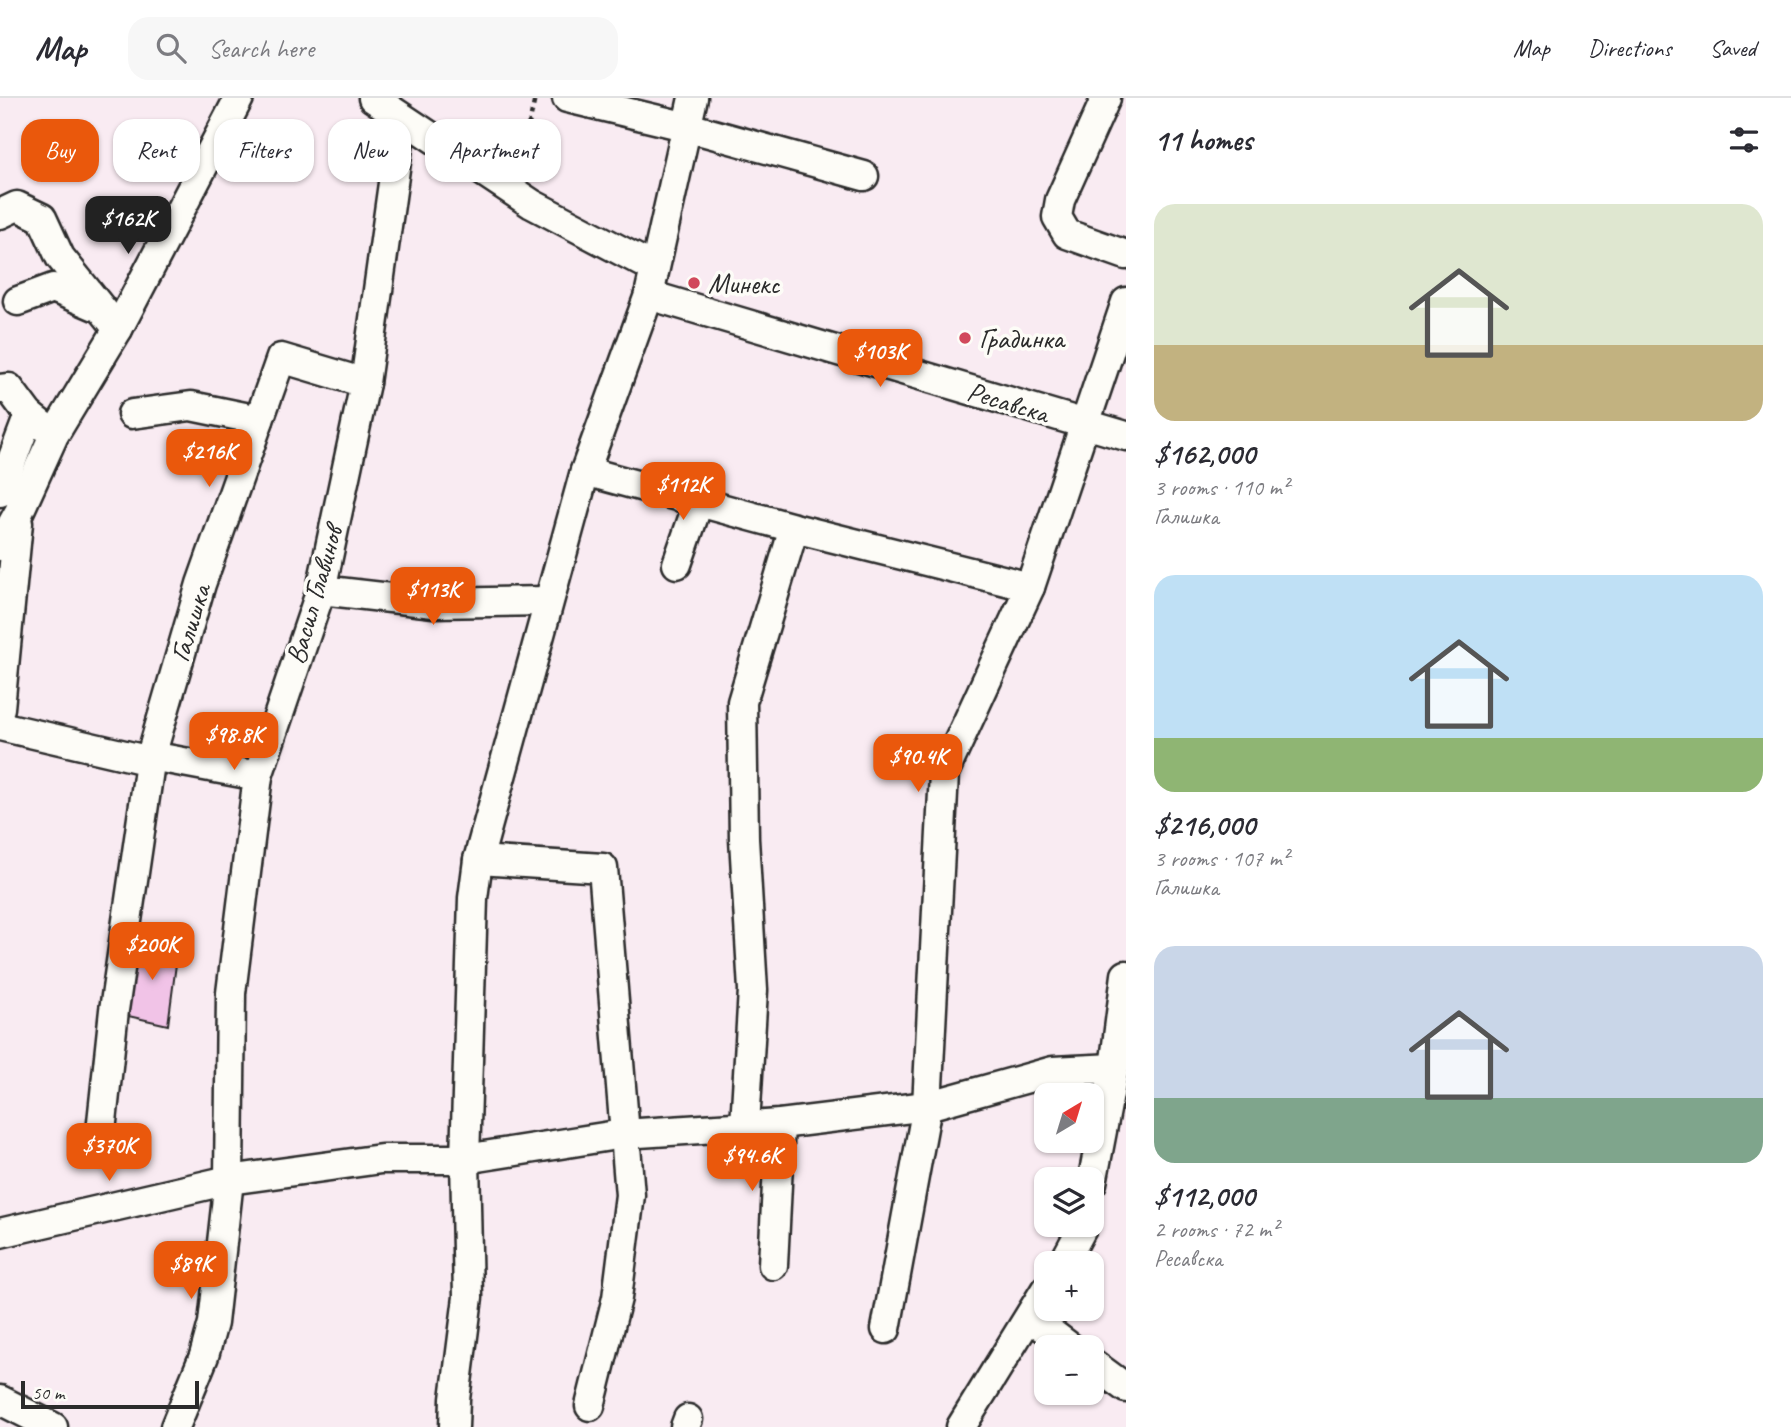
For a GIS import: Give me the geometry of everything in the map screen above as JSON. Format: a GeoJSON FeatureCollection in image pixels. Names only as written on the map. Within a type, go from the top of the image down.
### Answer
{"type":"FeatureCollection","features":[{"type":"Feature","properties":{"kind":"street"},"geometry":{"type":"LineString","coordinates":[[0,708],[10,502],[118,329],[239,98]]}},
{"type":"Feature","properties":{"kind":"street"},"geometry":{"type":"LineString","coordinates":[[373,98],[402,119]]}},
{"type":"Feature","properties":{"kind":"street"},"geometry":{"type":"LineString","coordinates":[[567,98],[684,126],[864,176]]}},
{"type":"Feature","properties":{"kind":"street"},"geometry":{"type":"LineString","coordinates":[[454,1427],[468,1297],[465,1159],[473,898],[478,860],[585,471],[649,295],[692,98]]}},
{"type":"Feature","properties":{"kind":"street"},"geometry":{"type":"LineString","coordinates":[[1106,98],[1060,200],[1056,218],[1067,234],[1126,255]]}},
{"type":"Feature","properties":{"kind":"street"},"geometry":{"type":"LineString","coordinates":[[411,125],[532,204],[654,268]]}},
{"type":"Feature","properties":{"kind":"street","name":"Васил Главинов"},"geometry":{"type":"LineString","coordinates":[[175,1427],[204,1356],[213,1323],[229,1180],[231,993],[258,776],[321,590],[365,383],[393,182]]}},
{"type":"Feature","properties":{"kind":"street"},"geometry":{"type":"LineString","coordinates":[[0,214],[17,206],[42,218],[60,257],[97,307],[118,329]]}},
{"type":"Feature","properties":{"kind":"street"},"geometry":{"type":"LineString","coordinates":[[18,301],[53,288],[97,307]]}},
{"type":"Feature","properties":{"kind":"street","name":"Ресавска"},"geometry":{"type":"LineString","coordinates":[[649,295],[1126,436]]}},
{"type":"Feature","properties":{"kind":"street"},"geometry":{"type":"LineString","coordinates":[[886,1329],[927,1106],[944,773],[1030,587],[1126,302]]}},
{"type":"Feature","properties":{"kind":"street","name":"Галишка"},"geometry":{"type":"LineString","coordinates":[[99,1150],[114,1010],[151,756],[201,584],[281,358],[365,383]]}},
{"type":"Feature","properties":{"kind":"street"},"geometry":{"type":"LineString","coordinates":[[0,388],[9,388],[29,415],[54,435]]}},
{"type":"Feature","properties":{"kind":"street"},"geometry":{"type":"LineString","coordinates":[[132,414],[191,407],[259,420]]}},
{"type":"Feature","properties":{"kind":"street"},"geometry":{"type":"LineString","coordinates":[[0,546],[29,415]]}},
{"type":"Feature","properties":{"kind":"street"},"geometry":{"type":"LineString","coordinates":[[585,471],[794,528],[1030,587]]}},
{"type":"Feature","properties":{"kind":"street"},"geometry":{"type":"LineString","coordinates":[[677,564],[699,501]]}},
{"type":"Feature","properties":{"kind":"street"},"geometry":{"type":"LineString","coordinates":[[744,1125],[753,990],[744,839],[742,702],[794,528]]}},
{"type":"Feature","properties":{"kind":"street"},"geometry":{"type":"LineString","coordinates":[[321,590],[434,603],[548,601]]}},
{"type":"Feature","properties":{"kind":"street"},"geometry":{"type":"LineString","coordinates":[[0,726],[142,759],[151,756],[258,776]]}},
{"type":"Feature","properties":{"kind":"street"},"geometry":{"type":"LineString","coordinates":[[478,860],[603,868],[630,1195],[617,1298],[590,1406]]}},
{"type":"Feature","properties":{"kind":"street"},"geometry":{"type":"LineString","coordinates":[[1095,1167],[1114,1068],[1126,975]]}},
{"type":"Feature","properties":{"kind":"street"},"geometry":{"type":"LineString","coordinates":[[0,1233],[229,1180],[381,1158],[465,1159],[623,1134],[780,1124],[927,1106],[1052,1071],[1114,1068]]}},
{"type":"Feature","properties":{"kind":"street"},"geometry":{"type":"LineString","coordinates":[[773,1265],[780,1124]]}},
{"type":"Feature","properties":{"kind":"street"},"geometry":{"type":"LineString","coordinates":[[961,1427],[1034,1310]]}},
{"type":"Feature","properties":{"kind":"street"},"geometry":{"type":"LineString","coordinates":[[1030,1317],[1054,1335]]}},
{"type":"Feature","properties":{"kind":"street"},"geometry":{"type":"LineString","coordinates":[[1104,1372],[1126,1388]]}},
{"type":"Feature","properties":{"kind":"street"},"geometry":{"type":"LineString","coordinates":[[0,1400],[53,1427]]}},
{"type":"Feature","properties":{"kind":"path"},"geometry":{"type":"LineString","coordinates":[[530,119],[535,98]]}},
{"type":"Feature","properties":{"kind":"building"},"geometry":{"type":"Polygon","coordinates":[[[137,939],[178,949],[168,1025],[124,1015],[137,939]]]}},
{"type":"Feature","properties":{"kind":"place","name":"Минекс"},"geometry":{"type":"Point","coordinates":[694,283]}},
{"type":"Feature","properties":{"kind":"place","name":"Градинка"},"geometry":{"type":"Point","coordinates":[965,338]}}]}
